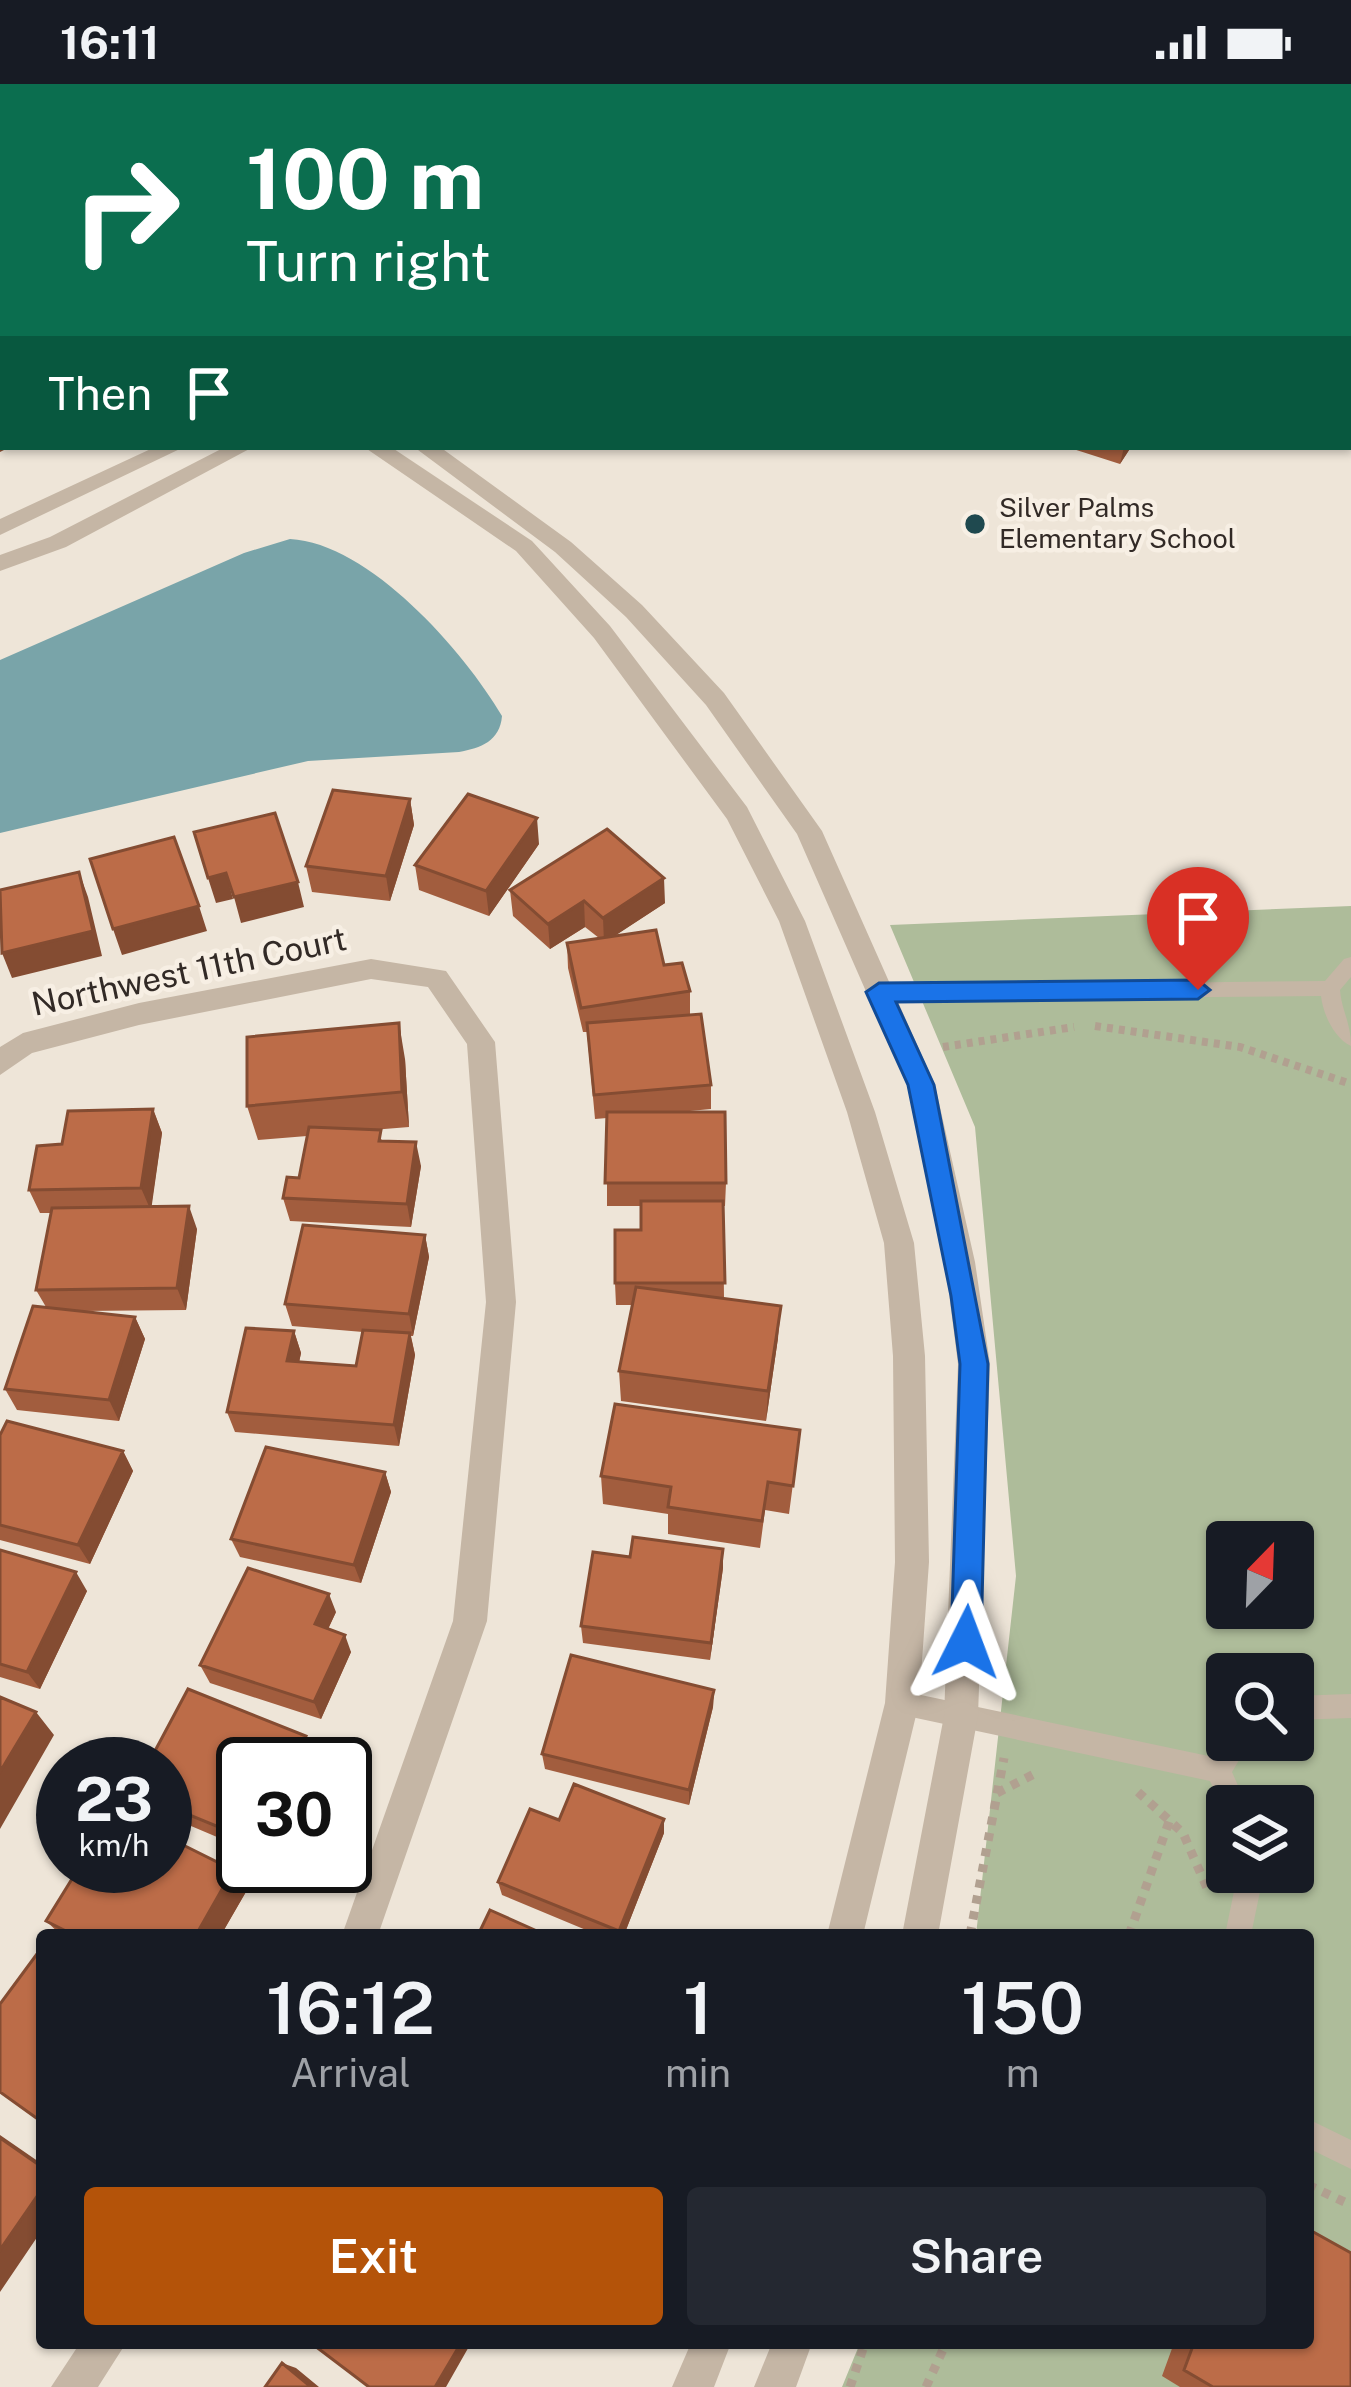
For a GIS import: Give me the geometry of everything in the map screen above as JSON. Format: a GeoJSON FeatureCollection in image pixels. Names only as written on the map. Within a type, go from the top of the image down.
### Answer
{"type":"FeatureCollection","features":[{"type":"Feature","properties":{"kind":"street"},"geometry":{"type":"LineString","coordinates":[[0,528],[167,450]]}},
{"type":"Feature","properties":{"kind":"street"},"geometry":{"type":"LineString","coordinates":[[0,563],[58,542],[236,450]]}},
{"type":"Feature","properties":{"kind":"street"},"geometry":{"type":"LineString","coordinates":[[380,450],[432,480],[524,546],[602,632],[738,814],[792,921],[861,1112],[899,1243],[909,1356],[912,1562],[902,1703],[846,1929]]}},
{"type":"Feature","properties":{"kind":"street"},"geometry":{"type":"LineString","coordinates":[[429,450],[563,547],[634,611],[715,699],[809,831],[921,1085],[960,1262],[974,1364],[961,1716],[921,1929]]}},
{"type":"Feature","properties":{"kind":"street","name":"Northwest 11th Court"},"geometry":{"type":"LineString","coordinates":[[0,1064],[22,1044],[139,1014],[370,969],[436,978],[481,1042],[501,1302],[470,1621],[362,1929]]}},
{"type":"Feature","properties":{"kind":"street"},"geometry":{"type":"LineString","coordinates":[[72,2387],[101,2349]]}},
{"type":"Feature","properties":{"kind":"street"},"geometry":{"type":"LineString","coordinates":[[693,2387],[709,2349]]}},
{"type":"Feature","properties":{"kind":"street"},"geometry":{"type":"LineString","coordinates":[[775,2387],[790,2349]]}},
{"type":"Feature","properties":{"kind":"lane"},"geometry":{"type":"LineString","coordinates":[[1351,964],[1330,988],[1332,1010],[1351,1038]]}},
{"type":"Feature","properties":{"kind":"lane"},"geometry":{"type":"LineString","coordinates":[[879,992],[1330,988]]}},
{"type":"Feature","properties":{"kind":"lane"},"geometry":{"type":"LineString","coordinates":[[902,1703],[1218,1770]]}},
{"type":"Feature","properties":{"kind":"lane"},"geometry":{"type":"LineString","coordinates":[[1314,1707],[1351,1706]]}},
{"type":"Feature","properties":{"kind":"lane"},"geometry":{"type":"LineString","coordinates":[[1218,1770],[1224,1761]]}},
{"type":"Feature","properties":{"kind":"lane"},"geometry":{"type":"LineString","coordinates":[[1218,1770],[1225,1785]]}},
{"type":"Feature","properties":{"kind":"lane"},"geometry":{"type":"LineString","coordinates":[[1239,1929],[1246,1893]]}},
{"type":"Feature","properties":{"kind":"lane"},"geometry":{"type":"LineString","coordinates":[[1314,2135],[1351,2155]]}},
{"type":"Feature","properties":{"kind":"path"},"geometry":{"type":"LineString","coordinates":[[933,992],[944,1049],[1086,1025],[1240,1047],[1351,1084]]}},
{"type":"Feature","properties":{"kind":"path"},"geometry":{"type":"LineString","coordinates":[[971,1929],[1010,1727]]}},
{"type":"Feature","properties":{"kind":"path"},"geometry":{"type":"LineString","coordinates":[[997,1793],[1032,1773],[1051,1771]]}},
{"type":"Feature","properties":{"kind":"path"},"geometry":{"type":"LineString","coordinates":[[1125,1784],[1171,1816],[1198,1849],[1206,1898]]}},
{"type":"Feature","properties":{"kind":"path"},"geometry":{"type":"LineString","coordinates":[[1131,1929],[1171,1816]]}},
{"type":"Feature","properties":{"kind":"path"},"geometry":{"type":"LineString","coordinates":[[1314,2188],[1351,2205]]}},
{"type":"Feature","properties":{"kind":"path"},"geometry":{"type":"LineString","coordinates":[[850,2387],[863,2349]]}},
{"type":"Feature","properties":{"kind":"path"},"geometry":{"type":"LineString","coordinates":[[926,2387],[943,2349]]}},
{"type":"Feature","properties":{"kind":"green space"},"geometry":{"type":"Polygon","coordinates":[[[1351,906],[1351,2387],[842,2387],[858,2349],[1314,2349],[1314,1929],[977,1929],[1016,1576],[975,1127],[890,925],[1351,906]]]}},
{"type":"Feature","properties":{"kind":"water"},"geometry":{"type":"Polygon","coordinates":[[[290,539],[320,545],[351,559],[382,580],[439,632],[502,716],[493,737],[459,752],[308,761],[0,833],[0,660],[244,553],[290,539]]]}},
{"type":"Feature","properties":{"kind":"building"},"geometry":{"type":"Polygon","coordinates":[[[333,790],[410,799],[386,876],[306,866],[333,790]]]}},
{"type":"Feature","properties":{"kind":"building"},"geometry":{"type":"Polygon","coordinates":[[[468,794],[537,818],[486,891],[415,865],[468,794]]]}},
{"type":"Feature","properties":{"kind":"building"},"geometry":{"type":"Polygon","coordinates":[[[275,813],[298,882],[234,897],[226,873],[208,878],[194,832],[275,813]]]}},
{"type":"Feature","properties":{"kind":"building"},"geometry":{"type":"Polygon","coordinates":[[[607,829],[664,878],[603,918],[584,901],[548,924],[510,890],[607,829]]]}},
{"type":"Feature","properties":{"kind":"building"},"geometry":{"type":"Polygon","coordinates":[[[174,837],[199,906],[113,929],[90,859],[174,837]]]}},
{"type":"Feature","properties":{"kind":"building"},"geometry":{"type":"Polygon","coordinates":[[[79,872],[93,931],[2,953],[0,890],[79,872]]]}},
{"type":"Feature","properties":{"kind":"building"},"geometry":{"type":"Polygon","coordinates":[[[656,930],[664,965],[682,963],[690,991],[581,1008],[567,943],[656,930]]]}},
{"type":"Feature","properties":{"kind":"building"},"geometry":{"type":"Polygon","coordinates":[[[701,1014],[711,1085],[594,1095],[587,1023],[701,1014]]]}},
{"type":"Feature","properties":{"kind":"building"},"geometry":{"type":"Polygon","coordinates":[[[399,1023],[402,1092],[247,1106],[247,1037],[399,1023]]]}},
{"type":"Feature","properties":{"kind":"building"},"geometry":{"type":"Polygon","coordinates":[[[153,1109],[141,1188],[29,1190],[37,1146],[62,1144],[68,1111],[153,1109]]]}},
{"type":"Feature","properties":{"kind":"building"},"geometry":{"type":"Polygon","coordinates":[[[607,1112],[725,1112],[726,1183],[605,1183],[607,1112]]]}},
{"type":"Feature","properties":{"kind":"building"},"geometry":{"type":"Polygon","coordinates":[[[309,1127],[381,1130],[379,1141],[416,1142],[407,1204],[283,1198],[287,1177],[299,1178],[309,1127]]]}},
{"type":"Feature","properties":{"kind":"building"},"geometry":{"type":"Polygon","coordinates":[[[641,1201],[723,1201],[725,1283],[615,1283],[615,1230],[641,1230],[641,1201]]]}},
{"type":"Feature","properties":{"kind":"building"},"geometry":{"type":"Polygon","coordinates":[[[189,1206],[177,1288],[36,1290],[52,1208],[189,1206]]]}},
{"type":"Feature","properties":{"kind":"building"},"geometry":{"type":"Polygon","coordinates":[[[303,1225],[425,1235],[409,1314],[285,1304],[303,1225]]]}},
{"type":"Feature","properties":{"kind":"building"},"geometry":{"type":"Polygon","coordinates":[[[636,1287],[781,1306],[768,1391],[619,1371],[636,1287]]]}},
{"type":"Feature","properties":{"kind":"building"},"geometry":{"type":"Polygon","coordinates":[[[33,1306],[135,1317],[109,1400],[5,1389],[33,1306]]]}},
{"type":"Feature","properties":{"kind":"building"},"geometry":{"type":"Polygon","coordinates":[[[246,1328],[294,1331],[287,1361],[356,1366],[363,1330],[410,1333],[394,1425],[227,1412],[246,1328]]]}},
{"type":"Feature","properties":{"kind":"building"},"geometry":{"type":"Polygon","coordinates":[[[615,1404],[800,1430],[793,1486],[768,1482],[762,1521],[668,1507],[671,1487],[601,1476],[615,1404]]]}},
{"type":"Feature","properties":{"kind":"building"},"geometry":{"type":"Polygon","coordinates":[[[7,1421],[123,1451],[78,1545],[0,1525],[0,1435],[7,1421]]]}},
{"type":"Feature","properties":{"kind":"building"},"geometry":{"type":"Polygon","coordinates":[[[266,1447],[385,1472],[354,1565],[231,1539],[266,1447]]]}},
{"type":"Feature","properties":{"kind":"building"},"geometry":{"type":"Polygon","coordinates":[[[633,1537],[723,1549],[711,1643],[581,1626],[593,1552],[630,1557],[633,1537]]]}},
{"type":"Feature","properties":{"kind":"building"},"geometry":{"type":"Polygon","coordinates":[[[0,1550],[76,1572],[27,1672],[0,1664],[0,1550]]]}},
{"type":"Feature","properties":{"kind":"building"},"geometry":{"type":"Polygon","coordinates":[[[248,1568],[329,1594],[315,1624],[345,1635],[314,1702],[200,1665],[248,1568]]]}},
{"type":"Feature","properties":{"kind":"building"},"geometry":{"type":"Polygon","coordinates":[[[571,1655],[714,1690],[689,1790],[542,1754],[571,1655]]]}},
{"type":"Feature","properties":{"kind":"building"},"geometry":{"type":"Polygon","coordinates":[[[188,1689],[306,1736],[216,1737],[216,1826],[192,1816],[192,1737],[162,1737],[188,1689]]]}},
{"type":"Feature","properties":{"kind":"building"},"geometry":{"type":"Polygon","coordinates":[[[0,1697],[36,1712],[0,1772],[0,1697]]]}},
{"type":"Feature","properties":{"kind":"building"},"geometry":{"type":"Polygon","coordinates":[[[574,1784],[664,1819],[620,1929],[498,1882],[530,1809],[559,1820],[574,1784]]]}},
{"type":"Feature","properties":{"kind":"building"},"geometry":{"type":"Polygon","coordinates":[[[192,1850],[216,1862],[216,1893],[220,1893],[199,1929],[62,1929],[46,1921],[63,1893],[192,1893],[192,1850]]]}},
{"type":"Feature","properties":{"kind":"building"},"geometry":{"type":"Polygon","coordinates":[[[490,1910],[533,1929],[481,1929],[490,1910]]]}},
{"type":"Feature","properties":{"kind":"building"},"geometry":{"type":"Polygon","coordinates":[[[36,1955],[36,2118],[0,2092],[0,2004],[36,1955]]]}},
{"type":"Feature","properties":{"kind":"building"},"geometry":{"type":"Polygon","coordinates":[[[0,2138],[36,2163],[36,2198],[0,2250],[0,2138]]]}},
{"type":"Feature","properties":{"kind":"building"},"geometry":{"type":"Polygon","coordinates":[[[1314,2232],[1351,2253],[1351,2387],[1213,2387],[1184,2370],[1192,2349],[1314,2349],[1314,2232]]]}},
{"type":"Feature","properties":{"kind":"building"},"geometry":{"type":"Polygon","coordinates":[[[319,2349],[457,2349],[435,2387],[369,2387],[319,2349]]]}},
{"type":"Feature","properties":{"kind":"building"},"geometry":{"type":"Polygon","coordinates":[[[282,2363],[311,2387],[265,2387],[282,2363]]]}},
{"type":"Feature","properties":{"kind":"place","name":"Silver Palms Elementary School"},"geometry":{"type":"Point","coordinates":[975,524]}},
{"type":"Feature","properties":{"kind":"route"},"geometry":{"type":"LineString","coordinates":[[966,1642],[974,1364],[965,1296],[921,1085],[879,992],[1198,990]]}}]}
